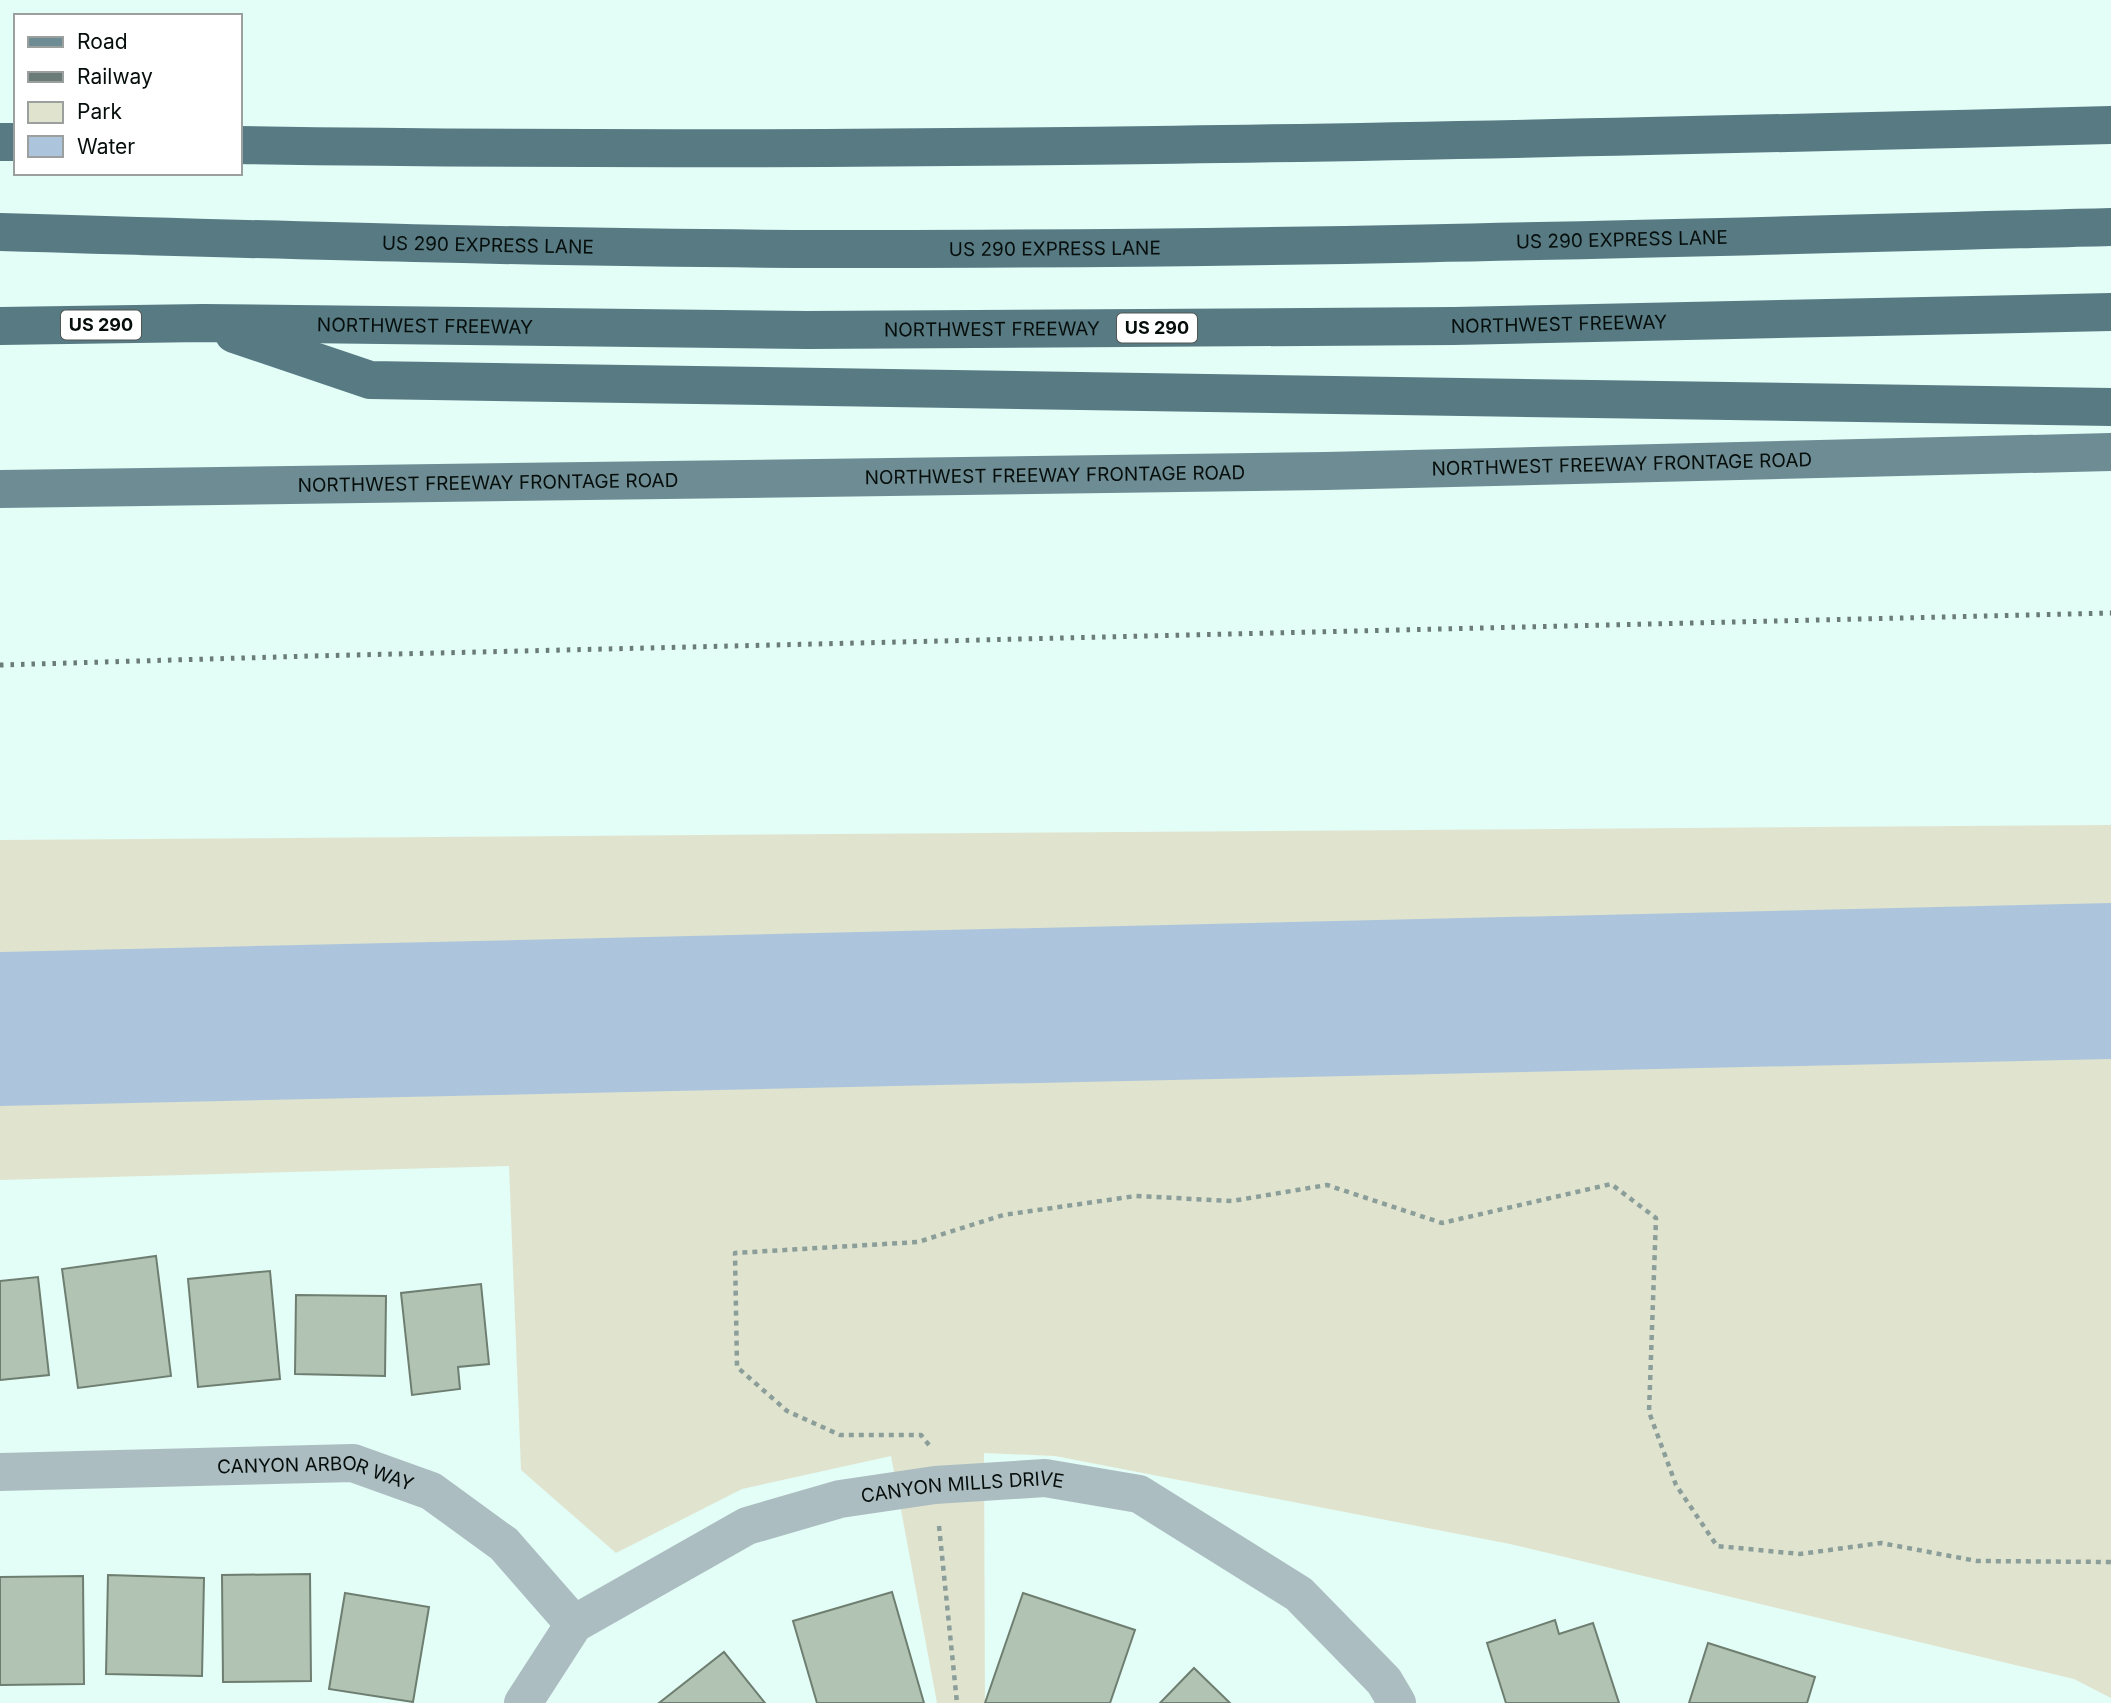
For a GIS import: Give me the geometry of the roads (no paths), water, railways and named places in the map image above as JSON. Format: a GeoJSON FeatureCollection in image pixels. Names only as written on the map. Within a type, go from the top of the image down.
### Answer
{"type":"FeatureCollection","features":[{"type":"Feature","properties":{"kind":"highway"},"geometry":{"type":"LineString","coordinates":[[242,145],[1028,147],[2111,125]]}},
{"type":"Feature","properties":{"kind":"highway","name":"US 290 EXPRESS LANE"},"geometry":{"type":"LineString","coordinates":[[0,232],[372,242],[840,248],[1402,245],[2111,227]]}},
{"type":"Feature","properties":{"kind":"highway","name":"NORTHWEST FREEWAY"},"geometry":{"type":"LineString","coordinates":[[0,326],[203,323],[807,330],[1358,327],[2111,312]]}},
{"type":"Feature","properties":{"kind":"highway"},"geometry":{"type":"LineString","coordinates":[[203,323],[370,380],[2111,407]]}},
{"type":"Feature","properties":{"kind":"main road","name":"NORTHWEST FREEWAY FRONTAGE ROAD"},"geometry":{"type":"LineString","coordinates":[[0,489],[1326,471],[2111,452]]}},
{"type":"Feature","properties":{"kind":"street","name":"CANYON ARBOR WAY"},"geometry":{"type":"LineString","coordinates":[[0,1472],[353,1463],[431,1491],[504,1544],[574,1624]]}},
{"type":"Feature","properties":{"kind":"street","name":"CANYON MILLS DRIVE"},"geometry":{"type":"LineString","coordinates":[[523,1703],[574,1624],[747,1525],[839,1499],[935,1485],[1045,1478],[1139,1494],[1299,1594],[1384,1681],[1397,1703]]}},
{"type":"Feature","properties":{"kind":"water"},"geometry":{"type":"Polygon","coordinates":[[[2111,903],[2111,1059],[0,1106],[0,952],[2111,903]]]}},
{"type":"Feature","properties":{"kind":"railway"},"geometry":{"type":"LineString","coordinates":[[0,665],[2111,613]]}}]}
